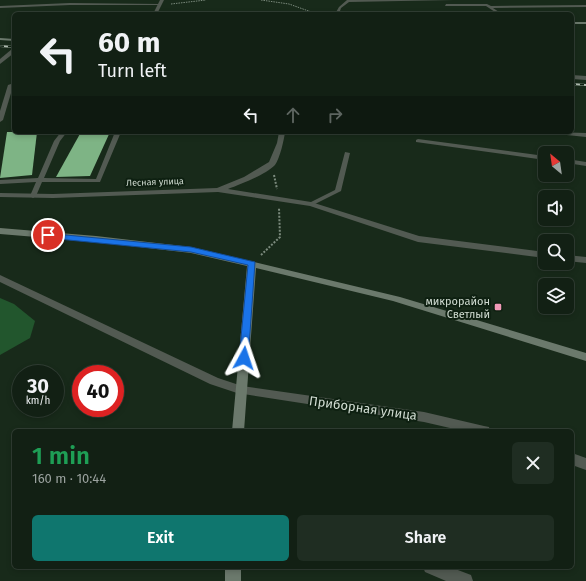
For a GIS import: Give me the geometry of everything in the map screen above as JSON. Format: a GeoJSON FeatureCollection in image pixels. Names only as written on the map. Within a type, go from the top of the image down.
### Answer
{"type":"FeatureCollection","features":[{"type":"Feature","properties":{"kind":"street"},"geometry":{"type":"LineString","coordinates":[[156,12],[162,0]]}},
{"type":"Feature","properties":{"kind":"street"},"geometry":{"type":"LineString","coordinates":[[574,23],[586,23]]}},
{"type":"Feature","properties":{"kind":"street"},"geometry":{"type":"LineString","coordinates":[[0,39],[12,40]]}},
{"type":"Feature","properties":{"kind":"street"},"geometry":{"type":"LineString","coordinates":[[0,62],[12,52]]}},
{"type":"Feature","properties":{"kind":"street"},"geometry":{"type":"LineString","coordinates":[[574,77],[586,78]]}},
{"type":"Feature","properties":{"kind":"street"},"geometry":{"type":"LineString","coordinates":[[272,163],[280,143],[282,134]]}},
{"type":"Feature","properties":{"kind":"street"},"geometry":{"type":"LineString","coordinates":[[574,134],[586,135]]}},
{"type":"Feature","properties":{"kind":"street","name":"Лесная улица"},"geometry":{"type":"LineString","coordinates":[[0,195],[33,196],[218,190],[247,178],[272,163]]}},
{"type":"Feature","properties":{"kind":"street"},"geometry":{"type":"LineString","coordinates":[[218,190],[311,204],[418,239],[538,254]]}},
{"type":"Feature","properties":{"kind":"street"},"geometry":{"type":"LineString","coordinates":[[0,231],[96,239],[191,250],[396,299],[586,357]]}},
{"type":"Feature","properties":{"kind":"street"},"geometry":{"type":"LineString","coordinates":[[574,259],[586,260]]}},
{"type":"Feature","properties":{"kind":"street"},"geometry":{"type":"LineString","coordinates":[[238,429],[252,264]]}},
{"type":"Feature","properties":{"kind":"street","name":"Приборная улица"},"geometry":{"type":"LineString","coordinates":[[0,278],[214,381],[241,390],[424,417],[475,429]]}},
{"type":"Feature","properties":{"kind":"street"},"geometry":{"type":"LineString","coordinates":[[574,460],[586,464]]}},
{"type":"Feature","properties":{"kind":"street"},"geometry":{"type":"LineString","coordinates":[[233,569],[233,581]]}},
{"type":"Feature","properties":{"kind":"street"},"geometry":{"type":"LineString","coordinates":[[436,569],[465,581]]}},
{"type":"Feature","properties":{"kind":"lane"},"geometry":{"type":"LineString","coordinates":[[34,5],[40,0]]}},
{"type":"Feature","properties":{"kind":"lane"},"geometry":{"type":"LineString","coordinates":[[136,5],[140,0]]}},
{"type":"Feature","properties":{"kind":"lane"},"geometry":{"type":"LineString","coordinates":[[338,12],[340,8],[349,1],[452,0]]}},
{"type":"Feature","properties":{"kind":"lane"},"geometry":{"type":"LineString","coordinates":[[481,0],[497,12]]}},
{"type":"Feature","properties":{"kind":"lane"},"geometry":{"type":"LineString","coordinates":[[0,7],[34,5],[159,5]]}},
{"type":"Feature","properties":{"kind":"lane"},"geometry":{"type":"LineString","coordinates":[[419,5],[487,5]]}},
{"type":"Feature","properties":{"kind":"lane"},"geometry":{"type":"LineString","coordinates":[[491,7],[586,6]]}},
{"type":"Feature","properties":{"kind":"lane"},"geometry":{"type":"LineString","coordinates":[[0,120],[10,85],[12,84]]}},
{"type":"Feature","properties":{"kind":"lane"},"geometry":{"type":"LineString","coordinates":[[56,134],[57,141]]}},
{"type":"Feature","properties":{"kind":"lane"},"geometry":{"type":"LineString","coordinates":[[33,196],[57,141],[62,134]]}},
{"type":"Feature","properties":{"kind":"lane"},"geometry":{"type":"LineString","coordinates":[[0,182],[40,180],[98,181],[117,134]]}},
{"type":"Feature","properties":{"kind":"lane"},"geometry":{"type":"LineString","coordinates":[[418,141],[538,157]]}},
{"type":"Feature","properties":{"kind":"lane"},"geometry":{"type":"LineString","coordinates":[[311,204],[338,191],[347,153]]}},
{"type":"Feature","properties":{"kind":"lane"},"geometry":{"type":"LineString","coordinates":[[574,162],[586,164]]}},
{"type":"Feature","properties":{"kind":"path"},"geometry":{"type":"LineString","coordinates":[[159,5],[206,0]]}},
{"type":"Feature","properties":{"kind":"path"},"geometry":{"type":"LineString","coordinates":[[261,0],[283,2],[313,12]]}},
{"type":"Feature","properties":{"kind":"path"},"geometry":{"type":"LineString","coordinates":[[252,264],[280,237],[279,199],[272,163]]}},
{"type":"Feature","properties":{"kind":"green space"},"geometry":{"type":"Polygon","coordinates":[[[0,298],[14,304],[35,321],[30,338],[0,355],[0,298]]]}},
{"type":"Feature","properties":{"kind":"building"},"geometry":{"type":"Polygon","coordinates":[[[7,132],[12,132],[12,134],[37,134],[32,175],[0,178],[7,132]]]}},
{"type":"Feature","properties":{"kind":"building"},"geometry":{"type":"Polygon","coordinates":[[[80,134],[109,134],[90,176],[56,177],[80,134]]]}},
{"type":"Feature","properties":{"kind":"railway"},"geometry":{"type":"LineString","coordinates":[[0,46],[12,47]]}},
{"type":"Feature","properties":{"kind":"railway"},"geometry":{"type":"LineString","coordinates":[[574,84],[586,85]]}},
{"type":"Feature","properties":{"kind":"place","name":"микрорайон Светлый"},"geometry":{"type":"Point","coordinates":[498,307]}},
{"type":"Feature","properties":{"kind":"route"},"geometry":{"type":"LineString","coordinates":[[48,235],[191,250],[252,264],[244,358]]}}]}
